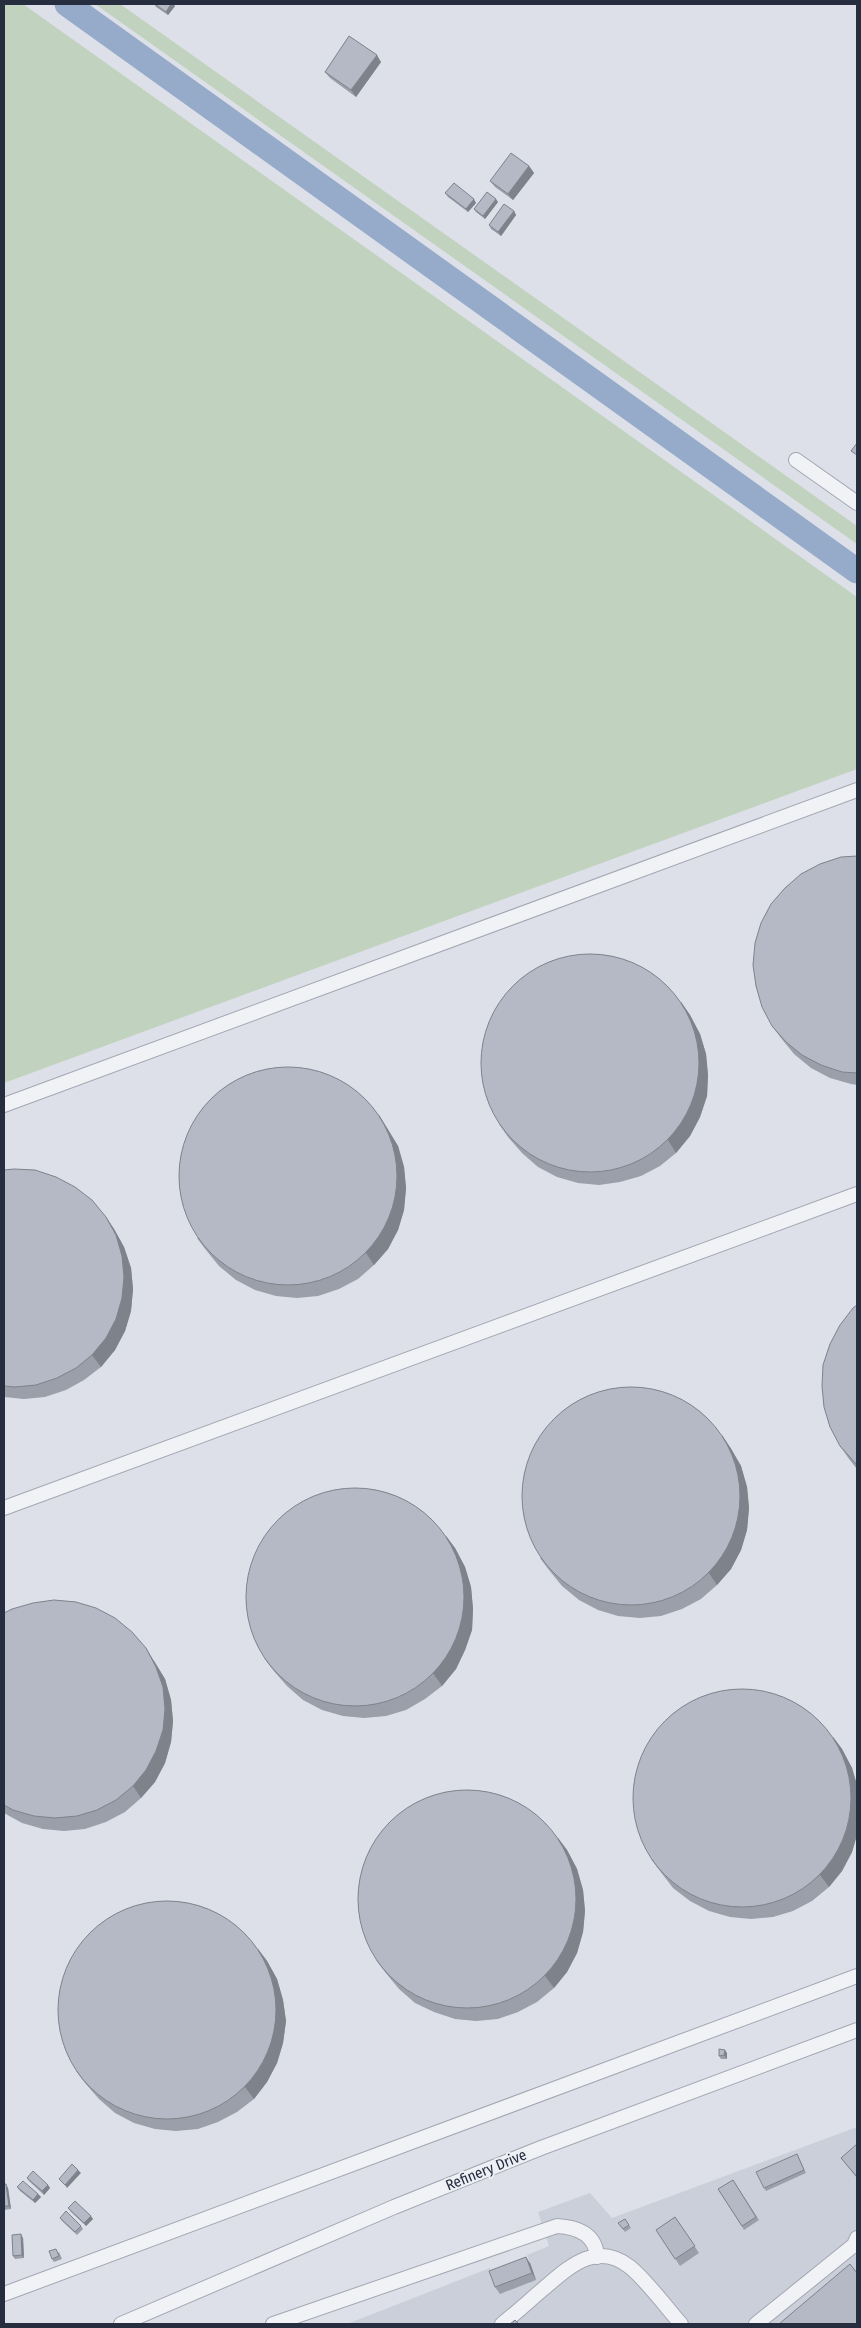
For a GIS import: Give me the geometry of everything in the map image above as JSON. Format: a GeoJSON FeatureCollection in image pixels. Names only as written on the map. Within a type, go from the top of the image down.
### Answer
{"type":"FeatureCollection","features":[{"type":"Feature","properties":{"kind":"lane"},"geometry":{"type":"LineString","coordinates":[[796,460],[857,503]]}},
{"type":"Feature","properties":{"kind":"lane"},"geometry":{"type":"LineString","coordinates":[[4,1105],[857,790]]}},
{"type":"Feature","properties":{"kind":"lane"},"geometry":{"type":"LineString","coordinates":[[4,1508],[857,1194]]}},
{"type":"Feature","properties":{"kind":"lane"},"geometry":{"type":"LineString","coordinates":[[4,2294],[857,1976]]}},
{"type":"Feature","properties":{"kind":"lane","name":"Refinery Drive"},"geometry":{"type":"LineString","coordinates":[[121,2324],[394,2207],[540,2148],[857,2030]]}},
{"type":"Feature","properties":{"kind":"lane"},"geometry":{"type":"LineString","coordinates":[[273,2324],[557,2226],[572,2228],[587,2234],[596,2248],[597,2256]]}},
{"type":"Feature","properties":{"kind":"lane"},"geometry":{"type":"LineString","coordinates":[[756,2324],[854,2244],[857,2238]]}},
{"type":"Feature","properties":{"kind":"lane"},"geometry":{"type":"LineString","coordinates":[[502,2324],[571,2265],[597,2256],[609,2257],[630,2267],[681,2324]]}},
{"type":"Feature","properties":{"kind":"shaded area"},"geometry":{"type":"Polygon","coordinates":[[[857,2127],[857,2324],[347,2324],[490,2268],[494,2277],[530,2263],[527,2255],[549,2246],[538,2212],[590,2193],[612,2218],[857,2127]]]}},
{"type":"Feature","properties":{"kind":"green space"},"geometry":{"type":"Polygon","coordinates":[[[4,4],[23,4],[857,597],[857,769],[4,1083],[4,4]]]}},
{"type":"Feature","properties":{"kind":"green space"},"geometry":{"type":"Polygon","coordinates":[[[95,4],[120,4],[857,526],[857,544],[95,4]]]}},
{"type":"Feature","properties":{"kind":"building"},"geometry":{"type":"Polygon","coordinates":[[[155,4],[171,4],[166,12],[155,4]]]}},
{"type":"Feature","properties":{"kind":"building"},"geometry":{"type":"Polygon","coordinates":[[[349,36],[377,55],[351,90],[325,72],[349,36]]]}},
{"type":"Feature","properties":{"kind":"building"},"geometry":{"type":"Polygon","coordinates":[[[511,153],[529,166],[508,194],[490,181],[511,153]]]}},
{"type":"Feature","properties":{"kind":"building"},"geometry":{"type":"Polygon","coordinates":[[[454,183],[474,199],[466,209],[445,193],[454,183]]]}},
{"type":"Feature","properties":{"kind":"building"},"geometry":{"type":"Polygon","coordinates":[[[487,192],[496,199],[483,216],[474,209],[487,192]]]}},
{"type":"Feature","properties":{"kind":"building"},"geometry":{"type":"Polygon","coordinates":[[[504,204],[514,211],[498,232],[489,225],[504,204]]]}},
{"type":"Feature","properties":{"kind":"building"},"geometry":{"type":"Polygon","coordinates":[[[857,443],[857,455],[851,451],[857,443]]]}},
{"type":"Feature","properties":{"kind":"building"},"geometry":{"type":"Polygon","coordinates":[[[857,856],[857,1073],[842,1072],[821,1065],[802,1055],[786,1042],[772,1026],[762,1007],[753,965],[755,943],[761,923],[771,904],[785,888],[801,874],[820,864],[841,857],[857,856]]]}},
{"type":"Feature","properties":{"kind":"building"},"geometry":{"type":"Polygon","coordinates":[[[601,954],[632,962],[651,972],[667,986],[681,1002],[691,1021],[699,1052],[699,1074],[691,1105],[681,1124],[667,1140],[651,1154],[632,1164],[601,1172],[579,1172],[548,1164],[529,1154],[499,1124],[489,1105],[483,1084],[481,1052],[489,1021],[499,1002],[529,972],[548,962],[569,956],[601,954]]]}},
{"type":"Feature","properties":{"kind":"building"},"geometry":{"type":"Polygon","coordinates":[[[299,1067],[330,1075],[349,1085],[365,1099],[379,1115],[389,1134],[397,1165],[397,1187],[389,1218],[379,1237],[365,1253],[349,1267],[330,1277],[299,1285],[277,1285],[246,1277],[227,1267],[197,1237],[187,1218],[181,1197],[179,1165],[187,1134],[197,1115],[227,1085],[246,1075],[267,1069],[299,1067]]]}},
{"type":"Feature","properties":{"kind":"building"},"geometry":{"type":"Polygon","coordinates":[[[4,1170],[35,1170],[56,1177],[75,1187],[92,1200],[106,1217],[116,1235],[122,1256],[124,1277],[122,1298],[116,1319],[106,1338],[92,1355],[76,1368],[57,1378],[36,1385],[15,1387],[4,1386],[4,1170]]]}},
{"type":"Feature","properties":{"kind":"building"},"geometry":{"type":"Polygon","coordinates":[[[857,1305],[857,1465],[840,1446],[830,1427],[824,1407],[822,1386],[823,1365],[830,1344],[840,1325],[857,1305]]]}},
{"type":"Feature","properties":{"kind":"building"},"geometry":{"type":"Polygon","coordinates":[[[642,1387],[673,1395],[692,1405],[708,1419],[722,1435],[732,1454],[740,1485],[740,1507],[732,1538],[722,1557],[708,1573],[692,1587],[673,1597],[642,1605],[620,1605],[589,1597],[570,1587],[540,1557],[530,1538],[524,1517],[522,1485],[530,1454],[540,1435],[570,1405],[589,1395],[610,1389],[642,1387]]]}},
{"type":"Feature","properties":{"kind":"building"},"geometry":{"type":"Polygon","coordinates":[[[366,1488],[397,1496],[416,1506],[432,1520],[446,1536],[456,1555],[464,1586],[464,1608],[456,1639],[446,1658],[432,1674],[416,1688],[397,1698],[366,1706],[344,1706],[313,1698],[294,1688],[264,1658],[254,1639],[248,1618],[246,1586],[254,1555],[264,1536],[294,1506],[313,1496],[334,1490],[366,1488]]]}},
{"type":"Feature","properties":{"kind":"building"},"geometry":{"type":"Polygon","coordinates":[[[54,1600],[76,1602],[96,1608],[115,1618],[132,1632],[146,1648],[156,1667],[163,1687],[165,1709],[163,1730],[156,1751],[146,1770],[133,1786],[116,1800],[97,1810],[77,1816],[55,1818],[34,1816],[13,1810],[4,1805],[4,1613],[33,1603],[54,1600]]]}},
{"type":"Feature","properties":{"kind":"building"},"geometry":{"type":"Polygon","coordinates":[[[753,1689],[784,1697],[803,1707],[819,1721],[833,1737],[843,1756],[851,1787],[851,1809],[843,1840],[833,1859],[819,1875],[803,1889],[784,1899],[753,1907],[731,1907],[700,1899],[681,1889],[651,1859],[641,1840],[635,1819],[633,1787],[641,1756],[651,1737],[681,1707],[700,1697],[721,1691],[753,1689]]]}},
{"type":"Feature","properties":{"kind":"building"},"geometry":{"type":"Polygon","coordinates":[[[478,1790],[509,1798],[528,1808],[544,1822],[558,1838],[568,1857],[576,1888],[576,1910],[568,1941],[558,1960],[544,1976],[528,1990],[509,2000],[478,2008],[456,2008],[425,2000],[406,1990],[376,1960],[366,1941],[360,1920],[358,1888],[366,1857],[376,1838],[406,1808],[425,1798],[446,1792],[478,1790]]]}},
{"type":"Feature","properties":{"kind":"building"},"geometry":{"type":"Polygon","coordinates":[[[178,1901],[209,1909],[228,1919],[244,1933],[258,1949],[268,1968],[276,1999],[276,2021],[268,2052],[258,2071],[244,2087],[228,2101],[209,2111],[178,2119],[156,2119],[125,2111],[106,2101],[76,2071],[66,2052],[60,2031],[58,1999],[66,1968],[76,1949],[106,1919],[125,1909],[146,1903],[178,1901]]]}},
{"type":"Feature","properties":{"kind":"building"},"geometry":{"type":"Polygon","coordinates":[[[719,2049],[725,2050],[724,2055],[719,2056],[719,2049]]]}},
{"type":"Feature","properties":{"kind":"building"},"geometry":{"type":"Polygon","coordinates":[[[857,2144],[857,2177],[841,2158],[857,2144]]]}},
{"type":"Feature","properties":{"kind":"building"},"geometry":{"type":"Polygon","coordinates":[[[797,2154],[804,2170],[764,2188],[756,2172],[797,2154]]]}},
{"type":"Feature","properties":{"kind":"building"},"geometry":{"type":"Polygon","coordinates":[[[72,2164],[78,2170],[65,2185],[59,2179],[72,2164]]]}},
{"type":"Feature","properties":{"kind":"building"},"geometry":{"type":"Polygon","coordinates":[[[33,2171],[48,2185],[42,2191],[27,2178],[33,2171]]]}},
{"type":"Feature","properties":{"kind":"building"},"geometry":{"type":"Polygon","coordinates":[[[733,2180],[756,2217],[742,2226],[718,2189],[733,2180]]]}},
{"type":"Feature","properties":{"kind":"building"},"geometry":{"type":"Polygon","coordinates":[[[23,2181],[38,2194],[33,2200],[17,2187],[23,2181]]]}},
{"type":"Feature","properties":{"kind":"building"},"geometry":{"type":"Polygon","coordinates":[[[4,2184],[6,2184],[9,2206],[4,2206],[4,2184]]]}},
{"type":"Feature","properties":{"kind":"building"},"geometry":{"type":"Polygon","coordinates":[[[75,2201],[91,2216],[84,2223],[68,2208],[75,2201]]]}},
{"type":"Feature","properties":{"kind":"building"},"geometry":{"type":"Polygon","coordinates":[[[66,2211],[81,2226],[75,2232],[60,2218],[66,2211]]]}},
{"type":"Feature","properties":{"kind":"building"},"geometry":{"type":"Polygon","coordinates":[[[675,2217],[695,2246],[675,2259],[656,2230],[675,2217]]]}},
{"type":"Feature","properties":{"kind":"building"},"geometry":{"type":"Polygon","coordinates":[[[625,2219],[629,2225],[623,2229],[618,2223],[625,2219]]]}},
{"type":"Feature","properties":{"kind":"building"},"geometry":{"type":"Polygon","coordinates":[[[21,2234],[22,2255],[13,2256],[12,2235],[21,2234]]]}},
{"type":"Feature","properties":{"kind":"building"},"geometry":{"type":"Polygon","coordinates":[[[56,2249],[59,2256],[52,2259],[49,2251],[56,2249]]]}},
{"type":"Feature","properties":{"kind":"building"},"geometry":{"type":"Polygon","coordinates":[[[526,2257],[532,2273],[495,2287],[489,2271],[526,2257]]]}},
{"type":"Feature","properties":{"kind":"building"},"geometry":{"type":"Polygon","coordinates":[[[850,2264],[857,2273],[857,2324],[779,2324],[850,2264]]]}},
{"type":"Feature","properties":{"kind":"building"},"geometry":{"type":"Polygon","coordinates":[[[515,2320],[519,2324],[510,2324],[515,2320]]]}},
{"type":"Feature","properties":{"kind":"waterway"},"geometry":{"type":"LineString","coordinates":[[67,4],[857,571]]}}]}
